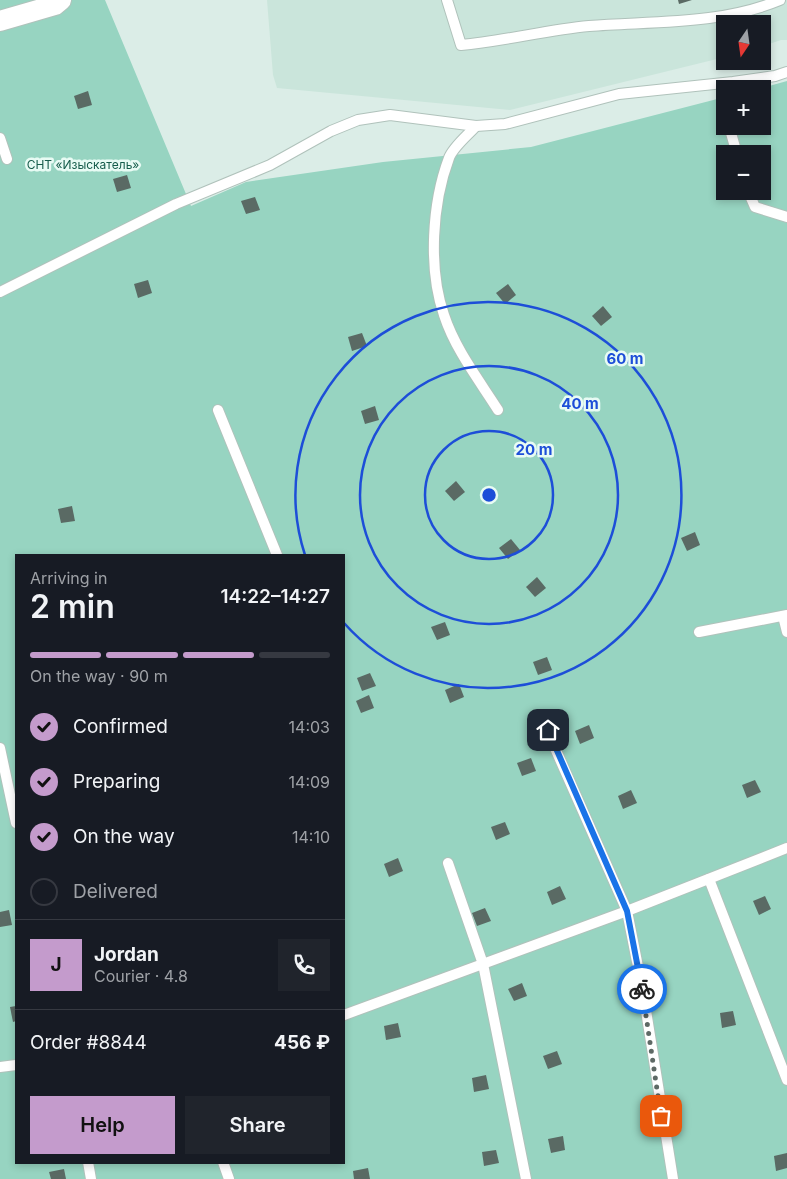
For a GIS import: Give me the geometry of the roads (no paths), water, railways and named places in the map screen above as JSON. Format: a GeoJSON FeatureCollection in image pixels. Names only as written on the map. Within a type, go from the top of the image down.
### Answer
{"type":"FeatureCollection","features":[{"type":"Feature","properties":{"kind":"street"},"geometry":{"type":"LineString","coordinates":[[0,21],[55,5],[60,0]]}},
{"type":"Feature","properties":{"kind":"lane"},"geometry":{"type":"LineString","coordinates":[[447,0],[462,46],[586,27],[714,18],[754,11],[780,0]]}},
{"type":"Feature","properties":{"kind":"lane"},"geometry":{"type":"LineString","coordinates":[[756,80],[787,72]]}},
{"type":"Feature","properties":{"kind":"lane"},"geometry":{"type":"LineString","coordinates":[[0,292],[176,204],[270,165],[331,131],[358,120],[390,115],[476,126],[505,124],[619,94],[716,86]]}},
{"type":"Feature","properties":{"kind":"lane"},"geometry":{"type":"LineString","coordinates":[[476,126],[449,156],[435,216],[434,277],[444,315],[458,346],[498,410]]}},
{"type":"Feature","properties":{"kind":"lane"},"geometry":{"type":"LineString","coordinates":[[0,138],[8,159]]}},
{"type":"Feature","properties":{"kind":"lane"},"geometry":{"type":"LineString","coordinates":[[751,200],[754,207],[787,217]]}},
{"type":"Feature","properties":{"kind":"lane"},"geometry":{"type":"LineString","coordinates":[[218,410],[277,554]]}},
{"type":"Feature","properties":{"kind":"lane"},"geometry":{"type":"LineString","coordinates":[[699,632],[785,616],[787,632]]}},
{"type":"Feature","properties":{"kind":"lane"},"geometry":{"type":"LineString","coordinates":[[548,730],[627,911],[643,992],[673,1179]]}},
{"type":"Feature","properties":{"kind":"lane"},"geometry":{"type":"LineString","coordinates":[[0,748],[15,819]]}},
{"type":"Feature","properties":{"kind":"lane"},"geometry":{"type":"LineString","coordinates":[[345,1015],[627,911],[787,848]]}},
{"type":"Feature","properties":{"kind":"lane"},"geometry":{"type":"LineString","coordinates":[[448,863],[483,964],[526,1179]]}},
{"type":"Feature","properties":{"kind":"lane"},"geometry":{"type":"LineString","coordinates":[[709,879],[787,1080]]}},
{"type":"Feature","properties":{"kind":"lane"},"geometry":{"type":"LineString","coordinates":[[0,1067],[15,1065]]}},
{"type":"Feature","properties":{"kind":"lane"},"geometry":{"type":"LineString","coordinates":[[88,1164],[91,1179]]}},
{"type":"Feature","properties":{"kind":"lane"},"geometry":{"type":"LineString","coordinates":[[225,1164],[229,1179]]}},
{"type":"Feature","properties":{"kind":"park label","name":"СНТ «Изыскатель»"},"geometry":{"type":"Point","coordinates":[83,165]}}]}
